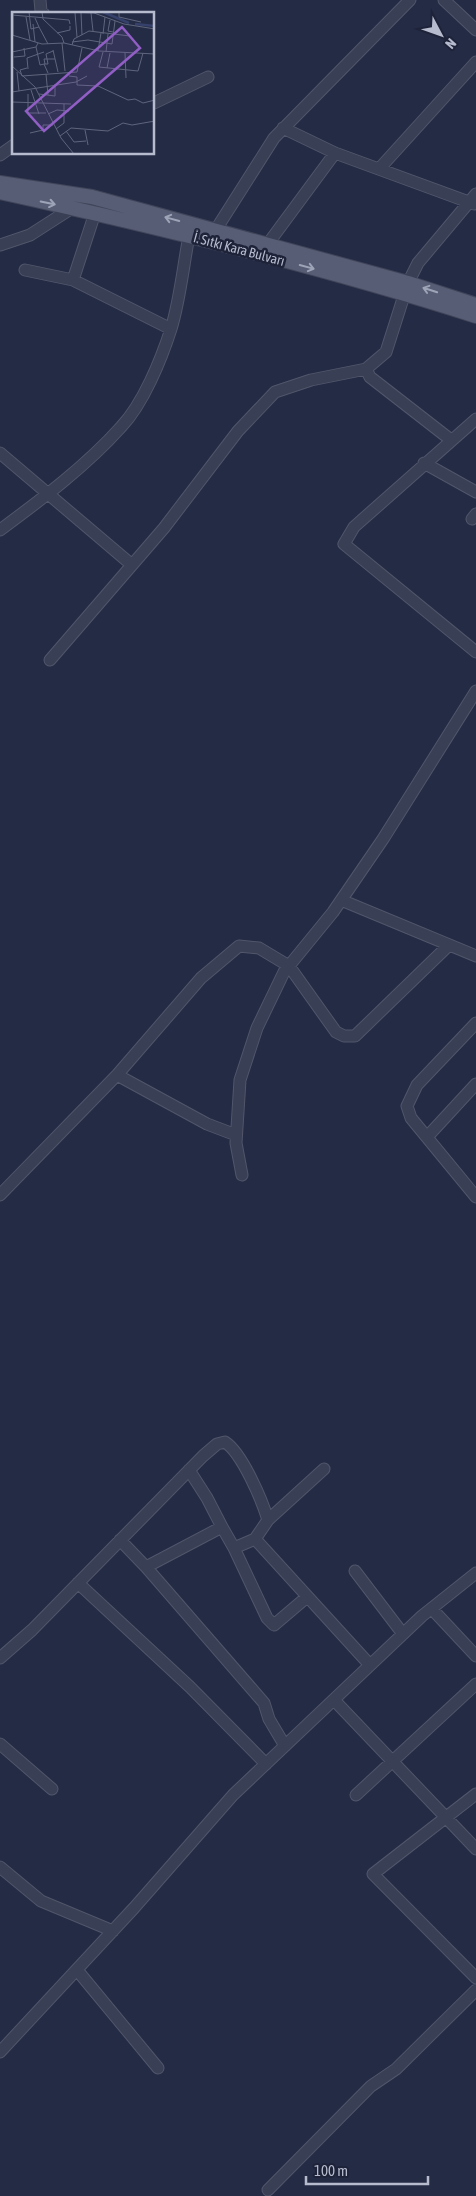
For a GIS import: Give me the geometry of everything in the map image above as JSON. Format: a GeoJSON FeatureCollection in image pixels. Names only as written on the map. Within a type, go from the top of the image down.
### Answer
{"type":"FeatureCollection","features":[{"type":"Feature","properties":{"kind":"main road","name":"İ. Sıtkı Kara Bulvarı"},"geometry":{"type":"LineString","coordinates":[[0,183],[92,198],[267,245],[407,288],[476,316]]}},
{"type":"Feature","properties":{"kind":"main road","name":"İ. Sıtkı Kara Bulvarı"},"geometry":{"type":"LineString","coordinates":[[0,192],[476,304]]}},
{"type":"Feature","properties":{"kind":"street"},"geometry":{"type":"LineString","coordinates":[[215,231],[237,194],[283,128],[410,0]]}},
{"type":"Feature","properties":{"kind":"street"},"geometry":{"type":"LineString","coordinates":[[444,0],[476,30]]}},
{"type":"Feature","properties":{"kind":"street"},"geometry":{"type":"LineString","coordinates":[[379,169],[476,62]]}},
{"type":"Feature","properties":{"kind":"street"},"geometry":{"type":"LineString","coordinates":[[155,103],[208,77]]}},
{"type":"Feature","properties":{"kind":"street"},"geometry":{"type":"LineString","coordinates":[[50,660],[164,528],[238,431],[275,392],[312,380],[366,369],[386,352],[407,288],[427,251],[474,200],[335,153],[283,128]]}},
{"type":"Feature","properties":{"kind":"street"},"geometry":{"type":"LineString","coordinates":[[0,154],[12,147]]}},
{"type":"Feature","properties":{"kind":"street"},"geometry":{"type":"LineString","coordinates":[[267,245],[335,153]]}},
{"type":"Feature","properties":{"kind":"street"},"geometry":{"type":"LineString","coordinates":[[0,246],[30,235],[72,208]]}},
{"type":"Feature","properties":{"kind":"street"},"geometry":{"type":"LineString","coordinates":[[73,280],[95,213]]}},
{"type":"Feature","properties":{"kind":"street"},"geometry":{"type":"LineString","coordinates":[[0,530],[47,494],[122,426],[153,374],[171,328],[189,236]]}},
{"type":"Feature","properties":{"kind":"street"},"geometry":{"type":"LineString","coordinates":[[25,270],[73,280],[171,328]]}},
{"type":"Feature","properties":{"kind":"street"},"geometry":{"type":"LineString","coordinates":[[366,369],[370,377],[451,440]]}},
{"type":"Feature","properties":{"kind":"street"},"geometry":{"type":"LineString","coordinates":[[476,419],[424,463],[354,527],[344,544],[476,652]]}},
{"type":"Feature","properties":{"kind":"street"},"geometry":{"type":"LineString","coordinates":[[0,453],[132,565]]}},
{"type":"Feature","properties":{"kind":"street"},"geometry":{"type":"LineString","coordinates":[[424,463],[476,492]]}},
{"type":"Feature","properties":{"kind":"street"},"geometry":{"type":"LineString","coordinates":[[242,1175],[236,1135],[240,1080],[257,1028],[289,966],[341,900],[476,691]]}},
{"type":"Feature","properties":{"kind":"street"},"geometry":{"type":"LineString","coordinates":[[341,900],[476,956]]}},
{"type":"Feature","properties":{"kind":"street"},"geometry":{"type":"LineString","coordinates":[[0,1196],[117,1075],[200,978],[239,946],[259,948],[289,966],[336,1032],[344,1036],[355,1036],[448,946]]}},
{"type":"Feature","properties":{"kind":"street"},"geometry":{"type":"LineString","coordinates":[[476,1022],[417,1085],[407,1106],[411,1118],[476,1197]]}},
{"type":"Feature","properties":{"kind":"street"},"geometry":{"type":"LineString","coordinates":[[117,1075],[207,1124],[236,1135]]}},
{"type":"Feature","properties":{"kind":"street"},"geometry":{"type":"LineString","coordinates":[[427,1137],[476,1084]]}},
{"type":"Feature","properties":{"kind":"street"},"geometry":{"type":"LineString","coordinates":[[0,1658],[32,1630],[189,1470],[217,1444],[225,1442],[234,1450],[268,1520]]}},
{"type":"Feature","properties":{"kind":"street"},"geometry":{"type":"LineString","coordinates":[[234,1548],[256,1539],[268,1520],[324,1468]]}},
{"type":"Feature","properties":{"kind":"street"},"geometry":{"type":"LineString","coordinates":[[189,1470],[207,1498],[234,1548],[267,1618],[274,1625],[307,1597]]}},
{"type":"Feature","properties":{"kind":"street"},"geometry":{"type":"LineString","coordinates":[[146,1567],[222,1527]]}},
{"type":"Feature","properties":{"kind":"street"},"geometry":{"type":"LineString","coordinates":[[256,1539],[370,1665]]}},
{"type":"Feature","properties":{"kind":"street"},"geometry":{"type":"LineString","coordinates":[[120,1540],[146,1567],[264,1703],[269,1719],[285,1746]]}},
{"type":"Feature","properties":{"kind":"street"},"geometry":{"type":"LineString","coordinates":[[355,1572],[403,1634]]}},
{"type":"Feature","properties":{"kind":"street"},"geometry":{"type":"LineString","coordinates":[[0,2052],[113,1931],[233,1795],[403,1634],[476,1573]]}},
{"type":"Feature","properties":{"kind":"street"},"geometry":{"type":"LineString","coordinates":[[78,1583],[190,1687],[266,1764]]}},
{"type":"Feature","properties":{"kind":"street"},"geometry":{"type":"LineString","coordinates":[[432,1609],[476,1656]]}},
{"type":"Feature","properties":{"kind":"street"},"geometry":{"type":"LineString","coordinates":[[356,1795],[476,1684]]}},
{"type":"Feature","properties":{"kind":"street"},"geometry":{"type":"LineString","coordinates":[[334,1700],[476,1849]]}},
{"type":"Feature","properties":{"kind":"street"},"geometry":{"type":"LineString","coordinates":[[0,1744],[52,1789]]}},
{"type":"Feature","properties":{"kind":"street"},"geometry":{"type":"LineString","coordinates":[[476,1794],[373,1874],[476,1978]]}},
{"type":"Feature","properties":{"kind":"street"},"geometry":{"type":"LineString","coordinates":[[0,1867],[41,1901],[113,1931]]}},
{"type":"Feature","properties":{"kind":"street"},"geometry":{"type":"LineString","coordinates":[[77,1970],[158,2068]]}},
{"type":"Feature","properties":{"kind":"street"},"geometry":{"type":"LineString","coordinates":[[268,2190],[371,2086],[396,2068],[476,1990]]}}]}
